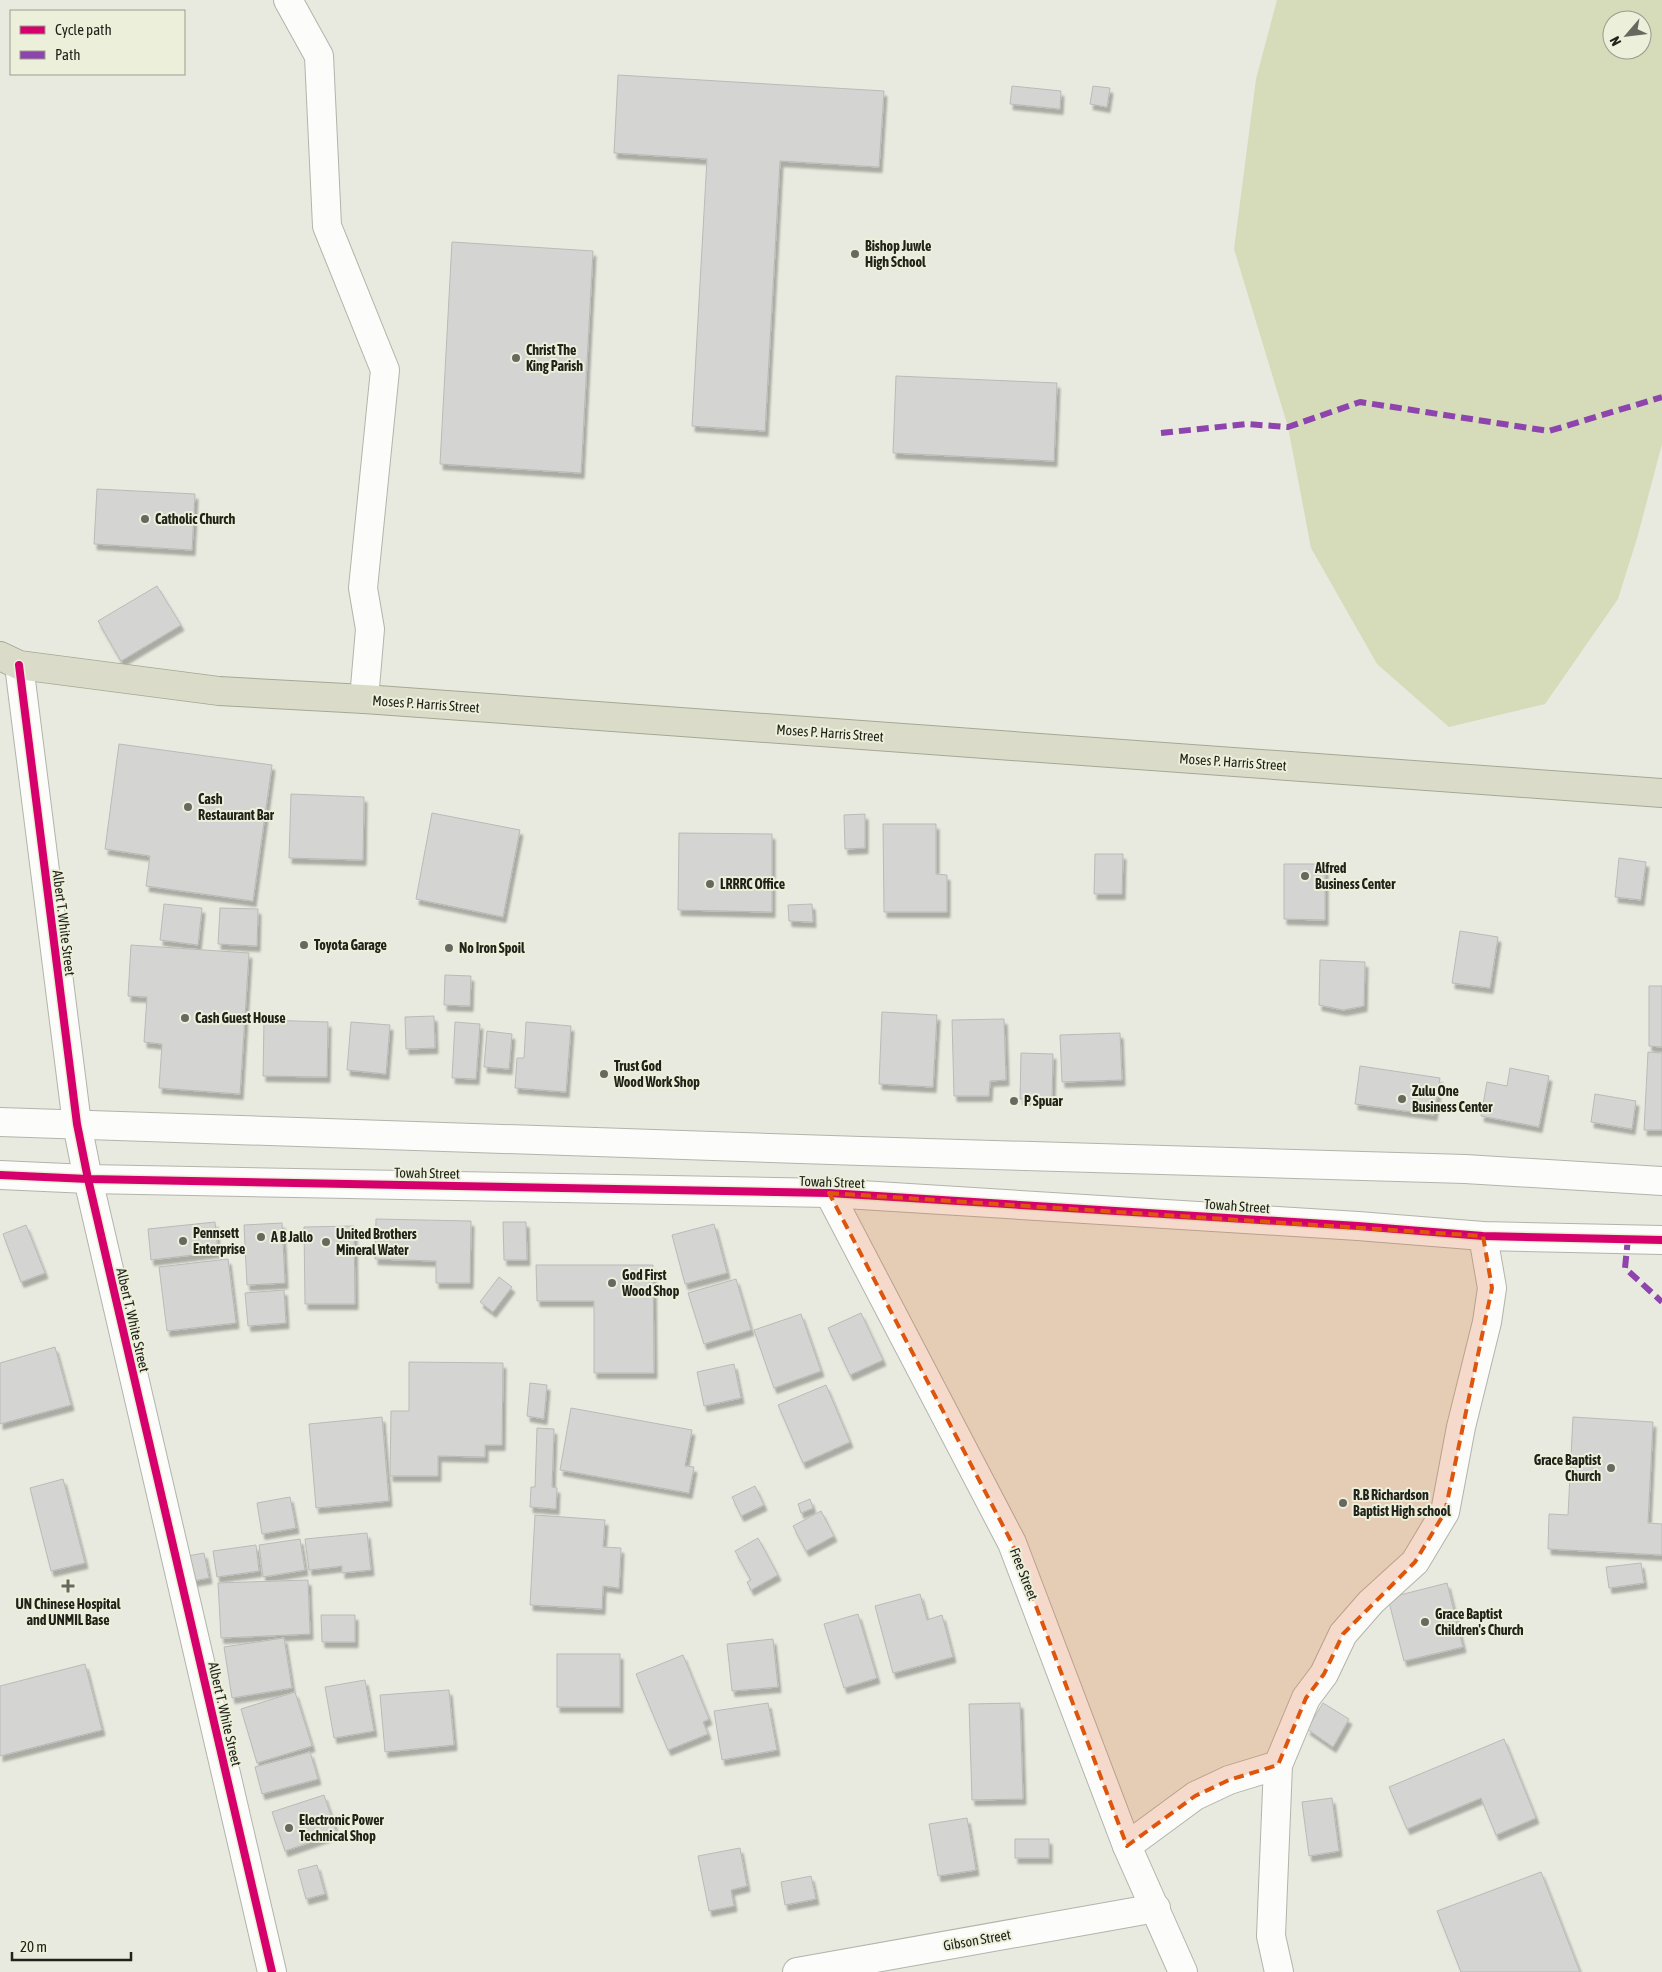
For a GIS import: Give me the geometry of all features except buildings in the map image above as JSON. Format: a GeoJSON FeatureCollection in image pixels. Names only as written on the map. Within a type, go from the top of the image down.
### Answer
{"type":"FeatureCollection","features":[{"type":"Feature","properties":{"kind":"highway","name":"Moses P. Harris Street"},"geometry":{"type":"LineString","coordinates":[[10,660],[219,690],[1662,793]]}},
{"type":"Feature","properties":{"kind":"street"},"geometry":{"type":"LineString","coordinates":[[288,0],[319,56],[327,226],[385,370],[363,588],[370,629],[364,699]]}},
{"type":"Feature","properties":{"kind":"street","name":"Albert T. White Street"},"geometry":{"type":"LineString","coordinates":[[10,660],[77,1124],[88,1179],[272,1972]]}},
{"type":"Feature","properties":{"kind":"street"},"geometry":{"type":"LineString","coordinates":[[0,1122],[1466,1169],[1662,1181]]}},
{"type":"Feature","properties":{"kind":"street","name":"Towah Street"},"geometry":{"type":"LineString","coordinates":[[0,1175],[88,1179],[829,1193],[1358,1226],[1483,1236],[1662,1240]]}},
{"type":"Feature","properties":{"kind":"street","name":"Free Street"},"geometry":{"type":"LineString","coordinates":[[829,1193],[1012,1543],[1128,1846],[1184,1972]]}},
{"type":"Feature","properties":{"kind":"street"},"geometry":{"type":"LineString","coordinates":[[1279,1972],[1271,1936],[1278,1766],[1306,1698],[1324,1674],[1342,1634],[1370,1602],[1415,1562],[1445,1512],[1462,1427],[1487,1322],[1492,1288],[1483,1236]]}},
{"type":"Feature","properties":{"kind":"street"},"geometry":{"type":"LineString","coordinates":[[1128,1846],[1195,1796],[1229,1780],[1278,1766]]}},
{"type":"Feature","properties":{"kind":"street","name":"Gibson Street"},"geometry":{"type":"LineString","coordinates":[[797,1972],[1156,1908]]}},
{"type":"Feature","properties":{"kind":"highlighted area"},"geometry":{"type":"Polygon","coordinates":[[[829,1193],[1483,1236],[1492,1288],[1445,1512],[1415,1562],[1343,1634],[1324,1674],[1306,1698],[1278,1765],[1229,1780],[1195,1796],[1127,1846],[1012,1543],[829,1193]]]}},
{"type":"Feature","properties":{"kind":"green space"},"geometry":{"type":"Polygon","coordinates":[[[1277,0],[1662,0],[1662,444],[1638,535],[1618,599],[1545,704],[1449,727],[1377,664],[1311,548],[1288,427],[1234,249],[1256,79],[1277,0]]]}},
{"type":"Feature","properties":{"kind":"marked path"},"geometry":{"type":"LineString","coordinates":[[1161,433],[1247,424],[1288,427],[1360,402],[1549,431],[1662,397]]}},
{"type":"Feature","properties":{"kind":"marked path"},"geometry":{"type":"LineString","coordinates":[[1628,1238],[1625,1268],[1662,1302]]}},
{"type":"Feature","properties":{"kind":"cycle path"},"geometry":{"type":"LineString","coordinates":[[19,665],[77,1124],[88,1179],[272,1972]]}},
{"type":"Feature","properties":{"kind":"cycle path"},"geometry":{"type":"LineString","coordinates":[[0,1175],[88,1179],[829,1193],[1358,1226],[1483,1236],[1662,1240]]}},
{"type":"Feature","properties":{"kind":"place","name":"Bishop Juwle High School"},"geometry":{"type":"Point","coordinates":[855,254]}},
{"type":"Feature","properties":{"kind":"place","name":"Christ The King Parish"},"geometry":{"type":"Point","coordinates":[516,358]}},
{"type":"Feature","properties":{"kind":"place","name":"Catholic Church"},"geometry":{"type":"Point","coordinates":[145,519]}},
{"type":"Feature","properties":{"kind":"place","name":"Cash Restaurant Bar"},"geometry":{"type":"Point","coordinates":[188,807]}},
{"type":"Feature","properties":{"kind":"place","name":"Alfred Business Center"},"geometry":{"type":"Point","coordinates":[1305,876]}},
{"type":"Feature","properties":{"kind":"place","name":"LRRRC Office"},"geometry":{"type":"Point","coordinates":[710,884]}},
{"type":"Feature","properties":{"kind":"place","name":"Toyota Garage"},"geometry":{"type":"Point","coordinates":[304,945]}},
{"type":"Feature","properties":{"kind":"place","name":"No Iron Spoil"},"geometry":{"type":"Point","coordinates":[449,948]}},
{"type":"Feature","properties":{"kind":"place","name":"Cash Guest House"},"geometry":{"type":"Point","coordinates":[185,1018]}},
{"type":"Feature","properties":{"kind":"place","name":"Trust God Wood Work Shop"},"geometry":{"type":"Point","coordinates":[604,1074]}},
{"type":"Feature","properties":{"kind":"place","name":"Zulu One Business Center"},"geometry":{"type":"Point","coordinates":[1402,1099]}},
{"type":"Feature","properties":{"kind":"place","name":"P Spuar"},"geometry":{"type":"Point","coordinates":[1014,1101]}},
{"type":"Feature","properties":{"kind":"place","name":"A B Jallo"},"geometry":{"type":"Point","coordinates":[261,1237]}},
{"type":"Feature","properties":{"kind":"place","name":"Pennsett Enterprise"},"geometry":{"type":"Point","coordinates":[183,1241]}},
{"type":"Feature","properties":{"kind":"place","name":"United Brothers Mineral Water"},"geometry":{"type":"Point","coordinates":[326,1242]}},
{"type":"Feature","properties":{"kind":"place","name":"God First Wood Shop"},"geometry":{"type":"Point","coordinates":[612,1283]}},
{"type":"Feature","properties":{"kind":"place","name":"Grace Baptist Church"},"geometry":{"type":"Point","coordinates":[1611,1468]}},
{"type":"Feature","properties":{"kind":"place","name":"R.B Richardson Baptist High school"},"geometry":{"type":"Point","coordinates":[1343,1503]}},
{"type":"Feature","properties":{"kind":"place","name":"UN Chinese Hospital and UNMIL Base"},"geometry":{"type":"Point","coordinates":[68,1586]}},
{"type":"Feature","properties":{"kind":"place","name":"Grace Baptist Children's Church"},"geometry":{"type":"Point","coordinates":[1425,1622]}},
{"type":"Feature","properties":{"kind":"place","name":"Electronic Power Technical Shop"},"geometry":{"type":"Point","coordinates":[289,1828]}}]}
